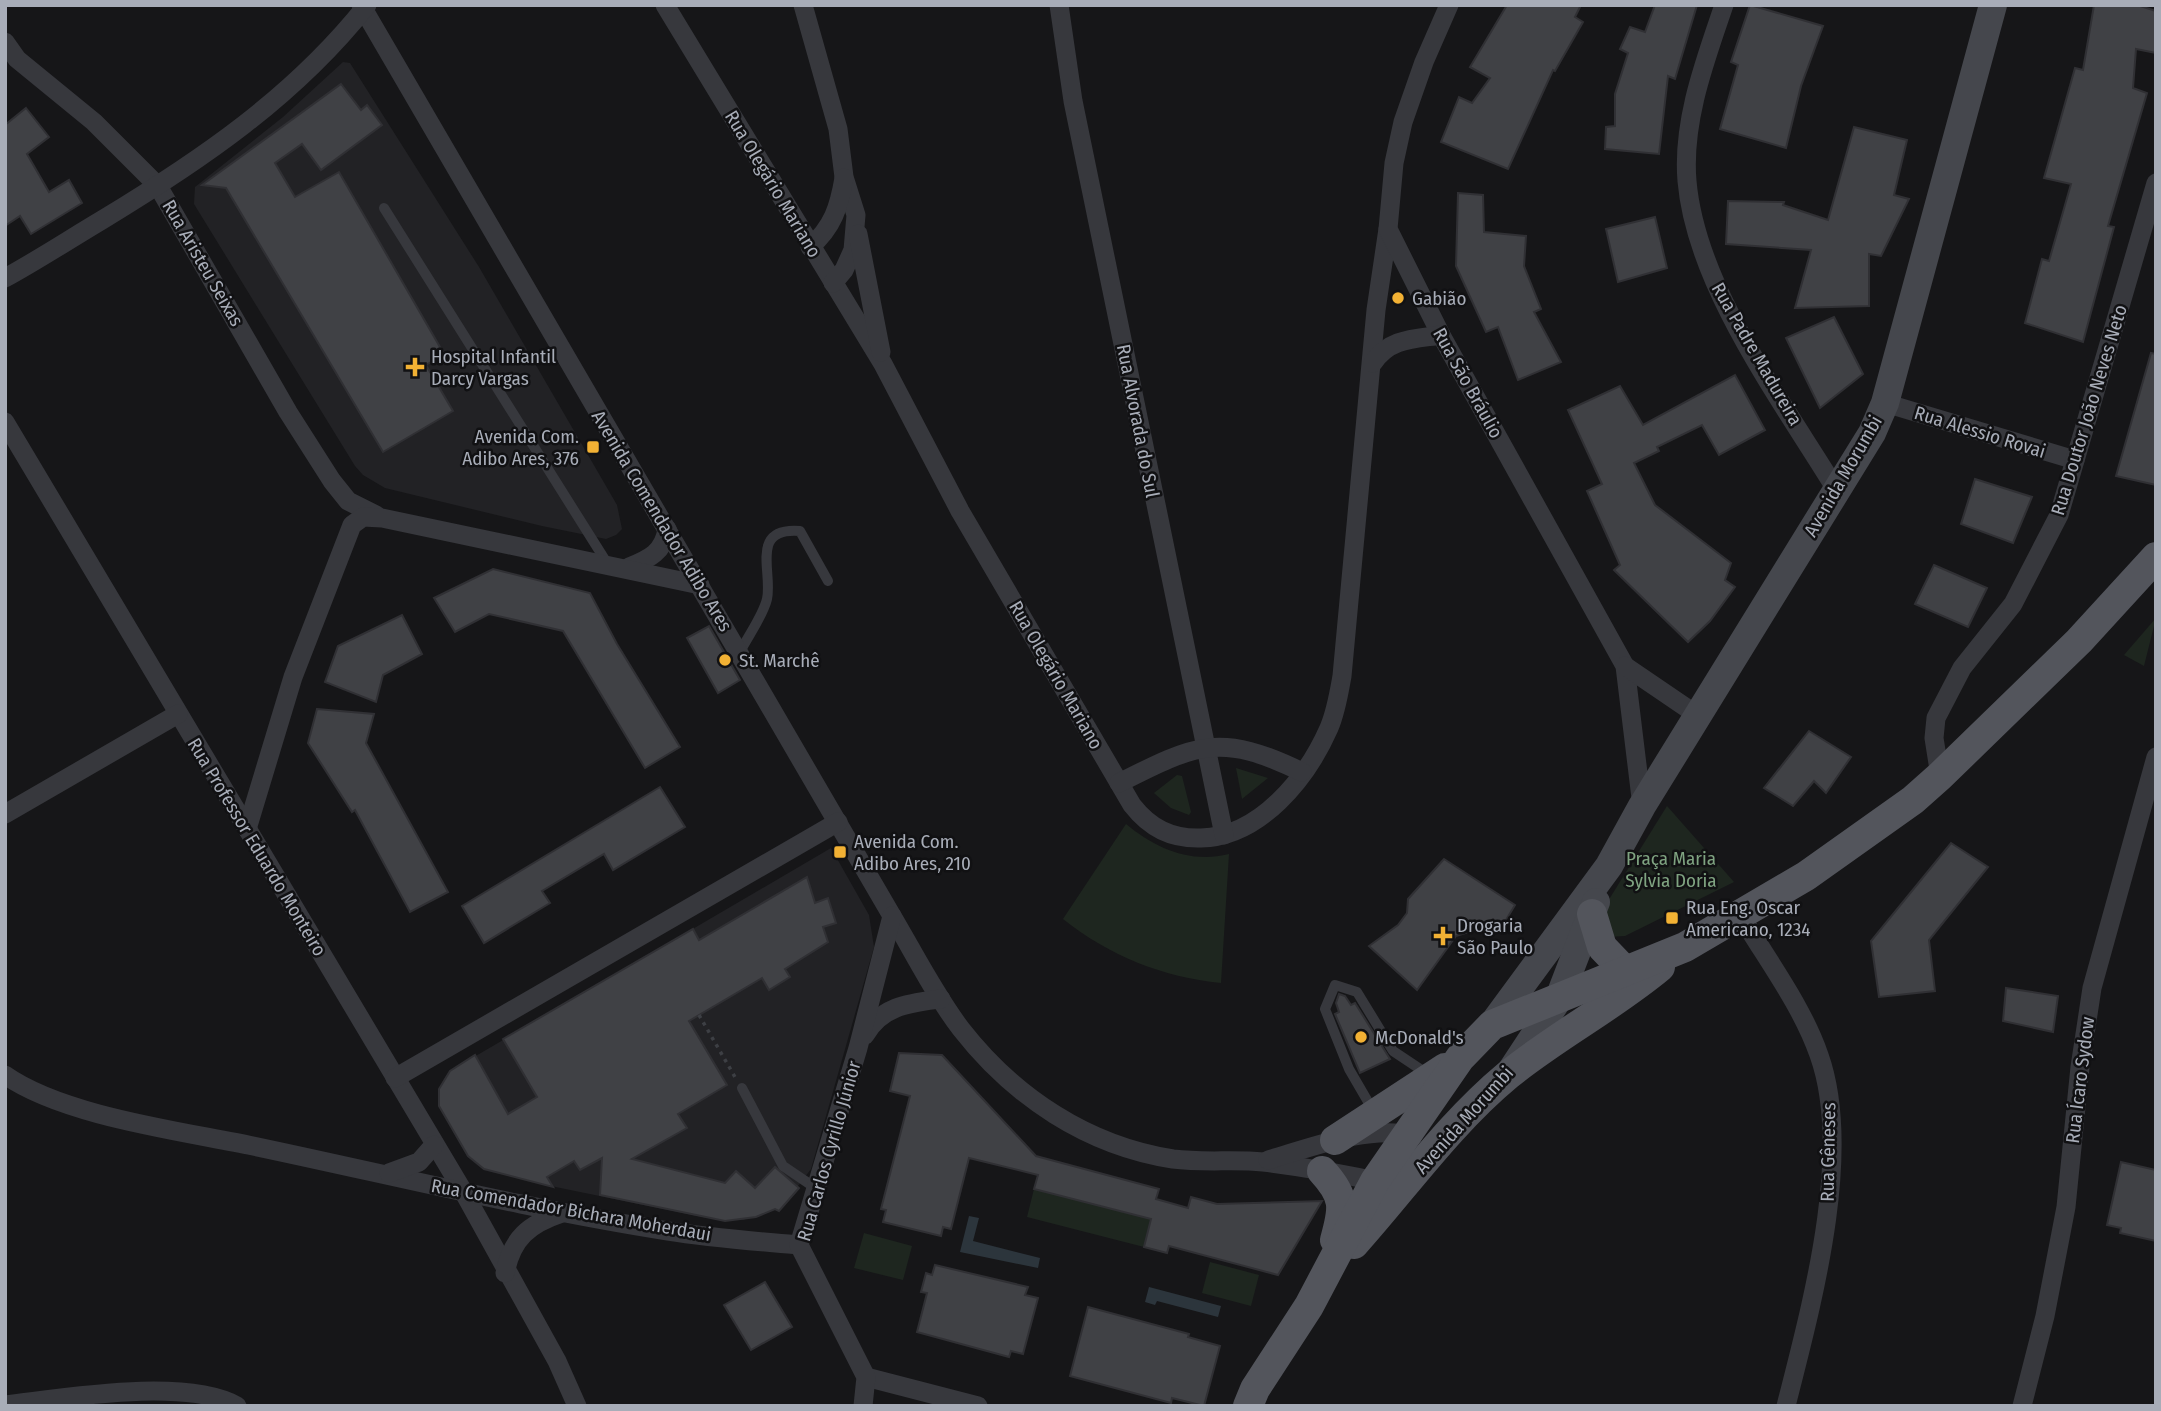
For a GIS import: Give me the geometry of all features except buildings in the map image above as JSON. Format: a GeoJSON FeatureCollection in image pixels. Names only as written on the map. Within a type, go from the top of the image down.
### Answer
{"type":"FeatureCollection","features":[{"type":"Feature","properties":{"kind":"main road","name":"Avenida Morumbi"},"geometry":{"type":"LineString","coordinates":[[1248,1406],[1255,1389],[1324,1279],[1375,1181],[1460,1058],[1492,1026],[1609,866],[1697,715],[1872,433],[1885,403],[1993,5]]}},
{"type":"Feature","properties":{"kind":"main road"},"geometry":{"type":"LineString","coordinates":[[1492,1026],[1685,947],[1826,863],[1913,800],[1940,776],[2079,641],[2156,557]]}},
{"type":"Feature","properties":{"kind":"main road","name":"Avenida Morumbi"},"geometry":{"type":"LineString","coordinates":[[1324,1279],[1438,1144],[1508,1075],[1559,998],[1609,866]]}},
{"type":"Feature","properties":{"kind":"main road"},"geometry":{"type":"LineString","coordinates":[[1592,914],[1602,947],[1625,971]]}},
{"type":"Feature","properties":{"kind":"main road"},"geometry":{"type":"LineString","coordinates":[[1508,1075],[1628,994],[1685,947]]}},
{"type":"Feature","properties":{"kind":"main road"},"geometry":{"type":"LineString","coordinates":[[1335,1140],[1460,1058]]}},
{"type":"Feature","properties":{"kind":"main road"},"geometry":{"type":"LineString","coordinates":[[1322,1171],[1338,1192],[1343,1212],[1324,1279]]}},
{"type":"Feature","properties":{"kind":"street","name":"Rua Olegário Mariano"},"geometry":{"type":"LineString","coordinates":[[665,5],[883,364],[960,511],[1119,783],[1144,821],[1160,831],[1195,838],[1224,835],[1269,810],[1302,772],[1329,727],[1342,676],[1376,310],[1388,229]]}},
{"type":"Feature","properties":{"kind":"street"},"geometry":{"type":"LineString","coordinates":[[803,5],[838,129],[844,177],[853,201],[883,364]]}},
{"type":"Feature","properties":{"kind":"street","name":"Rua Alvorada do Sul"},"geometry":{"type":"LineString","coordinates":[[1059,5],[1073,101],[1203,747],[1224,835]]}},
{"type":"Feature","properties":{"kind":"street"},"geometry":{"type":"LineString","coordinates":[[1388,229],[1394,163],[1403,122],[1424,62],[1449,5]]}},
{"type":"Feature","properties":{"kind":"street","name":"Rua Padre Madureira"},"geometry":{"type":"LineString","coordinates":[[1724,5],[1694,100],[1688,138],[1687,180],[1695,230],[1713,276],[1740,331],[1837,491]]}},
{"type":"Feature","properties":{"kind":"street"},"geometry":{"type":"LineString","coordinates":[[5,278],[158,186],[233,136],[279,99],[328,52],[364,7]]}},
{"type":"Feature","properties":{"kind":"street","name":"Avenida Comendador Adibo Ares"},"geometry":{"type":"LineString","coordinates":[[364,7],[891,916],[961,1028],[989,1061],[1019,1089],[1071,1126],[1124,1148],[1173,1159],[1217,1163],[1261,1162],[1404,1187]]}},
{"type":"Feature","properties":{"kind":"street","name":"Rua Aristeu Seixas"},"geometry":{"type":"LineString","coordinates":[[8,52],[94,122],[158,186],[288,412],[348,501],[382,518]]}},
{"type":"Feature","properties":{"kind":"street"},"geometry":{"type":"LineString","coordinates":[[810,247],[832,222],[839,206],[844,177]]}},
{"type":"Feature","properties":{"kind":"street","name":"Rua Doutor João Neves Neto"},"geometry":{"type":"LineString","coordinates":[[1940,776],[1934,738],[1936,718],[1962,668],[2013,604],[2059,515],[2156,183]]}},
{"type":"Feature","properties":{"kind":"street","name":"Rua São Bráulio"},"geometry":{"type":"LineString","coordinates":[[1388,229],[1441,335],[1625,666],[1642,806]]}},
{"type":"Feature","properties":{"kind":"street"},"geometry":{"type":"LineString","coordinates":[[833,284],[849,260],[857,230]]}},
{"type":"Feature","properties":{"kind":"street"},"geometry":{"type":"LineString","coordinates":[[1373,363],[1380,353],[1401,341],[1441,335]]}},
{"type":"Feature","properties":{"kind":"street","name":"Rua Alessio Rovai"},"geometry":{"type":"LineString","coordinates":[[1885,403],[2075,460]]}},
{"type":"Feature","properties":{"kind":"street","name":"Rua Professor Eduardo Monteiro"},"geometry":{"type":"LineString","coordinates":[[5,422],[463,1191],[505,1273],[556,1361],[577,1406]]}},
{"type":"Feature","properties":{"kind":"street"},"geometry":{"type":"LineString","coordinates":[[348,501],[349,533]]}},
{"type":"Feature","properties":{"kind":"street"},"geometry":{"type":"LineString","coordinates":[[247,829],[293,677],[352,525],[363,517],[382,518],[607,563],[701,585]]}},
{"type":"Feature","properties":{"kind":"street"},"geometry":{"type":"LineString","coordinates":[[629,568],[656,554],[662,546],[667,529]]}},
{"type":"Feature","properties":{"kind":"street","name":"Rua São Bráulio"},"geometry":{"type":"LineString","coordinates":[[1625,666],[1697,715]]}},
{"type":"Feature","properties":{"kind":"street"},"geometry":{"type":"LineString","coordinates":[[5,814],[178,714]]}},
{"type":"Feature","properties":{"kind":"street"},"geometry":{"type":"LineString","coordinates":[[1119,783],[1180,752],[1203,747],[1241,750],[1275,759],[1302,772]]}},
{"type":"Feature","properties":{"kind":"street","name":"Rua Ícaro Sydow"},"geometry":{"type":"LineString","coordinates":[[2022,1406],[2045,1316],[2066,1207],[2080,1066],[2092,988],[2156,757]]}},
{"type":"Feature","properties":{"kind":"street"},"geometry":{"type":"LineString","coordinates":[[395,1078],[838,821]]}},
{"type":"Feature","properties":{"kind":"street","name":"Rua Carlos Cyrillo Júnior"},"geometry":{"type":"LineString","coordinates":[[866,1377],[799,1245],[818,1189],[858,1048],[891,916]]}},
{"type":"Feature","properties":{"kind":"street","name":"Rua Gêneses"},"geometry":{"type":"LineString","coordinates":[[1741,916],[1801,1016],[1818,1053],[1829,1088],[1832,1124],[1828,1200],[1804,1333],[1786,1406]]}},
{"type":"Feature","properties":{"kind":"street","name":"Rua Carlos Cyrillo Júnior"},"geometry":{"type":"LineString","coordinates":[[858,1048],[876,1020],[888,1010],[942,999]]}},
{"type":"Feature","properties":{"kind":"street","name":"Rua Comendador Bichara Moherdaui"},"geometry":{"type":"LineString","coordinates":[[5,1075],[25,1089],[61,1102],[463,1191],[669,1231],[799,1245]]}},
{"type":"Feature","properties":{"kind":"street","name":"Avenida Comendador Adibo Ares"},"geometry":{"type":"LineString","coordinates":[[1261,1162],[1335,1140],[1407,1135],[1438,1144]]}},
{"type":"Feature","properties":{"kind":"street","name":"Rua Comendador Bichara Moherdaui"},"geometry":{"type":"LineString","coordinates":[[385,1174],[419,1162],[434,1144]]}},
{"type":"Feature","properties":{"kind":"street"},"geometry":{"type":"LineString","coordinates":[[505,1273],[517,1238],[539,1220],[565,1212]]}},
{"type":"Feature","properties":{"kind":"street"},"geometry":{"type":"LineString","coordinates":[[863,1406],[866,1377],[978,1406]]}},
{"type":"Feature","properties":{"kind":"street"},"geometry":{"type":"LineString","coordinates":[[5,1405],[144,1392],[192,1393],[237,1406]]}},
{"type":"Feature","properties":{"kind":"lane"},"geometry":{"type":"LineString","coordinates":[[384,208],[607,563]]}},
{"type":"Feature","properties":{"kind":"lane"},"geometry":{"type":"LineString","coordinates":[[740,652],[767,599],[765,551],[776,534],[787,530],[800,531],[828,581]]}},
{"type":"Feature","properties":{"kind":"lane"},"geometry":{"type":"LineString","coordinates":[[1376,1115],[1349,1069],[1325,1009],[1335,985],[1357,992],[1393,1051],[1432,1077]]}},
{"type":"Feature","properties":{"kind":"lane"},"geometry":{"type":"LineString","coordinates":[[742,1088],[783,1166],[818,1189]]}},
{"type":"Feature","properties":{"kind":"path"},"geometry":{"type":"LineString","coordinates":[[699,1015],[729,1065]]}},
{"type":"Feature","properties":{"kind":"shaded area","name":"Hospital Infantil Darcy Vargas"},"geometry":{"type":"Polygon","coordinates":[[[343,62],[350,63],[479,267],[617,505],[622,529],[616,535],[606,539],[542,526],[385,488],[363,475],[194,204],[195,187],[283,117],[343,62]]]}},
{"type":"Feature","properties":{"kind":"shaded area"},"geometry":{"type":"Polygon","coordinates":[[[831,848],[869,915],[874,947],[811,1169],[779,1211],[775,1209],[743,1220],[707,1218],[541,1184],[484,1169],[468,1156],[439,1106],[439,1089],[450,1071],[831,848]]]}},
{"type":"Feature","properties":{"kind":"shaded area"},"geometry":{"type":"Polygon","coordinates":[[[969,1216],[979,1218],[973,1241],[1040,1258],[1038,1268],[960,1252],[969,1216]]]}},
{"type":"Feature","properties":{"kind":"shaded area"},"geometry":{"type":"Polygon","coordinates":[[[1149,1287],[1221,1306],[1218,1317],[1157,1301],[1155,1305],[1145,1302],[1149,1287]]]}},
{"type":"Feature","properties":{"kind":"green space"},"geometry":{"type":"Polygon","coordinates":[[[2156,618],[2144,666],[2124,655],[2156,618]]]}},
{"type":"Feature","properties":{"kind":"green space"},"geometry":{"type":"Polygon","coordinates":[[[1236,768],[1268,778],[1242,799],[1236,768]]]}},
{"type":"Feature","properties":{"kind":"green space"},"geometry":{"type":"Polygon","coordinates":[[[1177,775],[1182,776],[1191,812],[1189,815],[1171,808],[1154,793],[1177,775]]]}},
{"type":"Feature","properties":{"kind":"green space","name":"Praça Maria Sylvia Doria"},"geometry":{"type":"Polygon","coordinates":[[[1667,806],[1734,882],[1625,936],[1607,937],[1595,922],[1667,806]]]}},
{"type":"Feature","properties":{"kind":"green space"},"geometry":{"type":"Polygon","coordinates":[[[1126,824],[1161,847],[1174,852],[1201,857],[1229,854],[1221,983],[1178,976],[1138,963],[1099,944],[1063,919],[1126,824]]]}},
{"type":"Feature","properties":{"kind":"green space"},"geometry":{"type":"Polygon","coordinates":[[[1034,1189],[1151,1219],[1144,1247],[1027,1217],[1034,1189]]]}},
{"type":"Feature","properties":{"kind":"green space"},"geometry":{"type":"Polygon","coordinates":[[[864,1233],[912,1246],[903,1280],[854,1268],[864,1233]]]}},
{"type":"Feature","properties":{"kind":"green space"},"geometry":{"type":"Polygon","coordinates":[[[1210,1262],[1259,1275],[1251,1306],[1202,1293],[1210,1262]]]}},
{"type":"Feature","properties":{"kind":"place","name":"Gabião"},"geometry":{"type":"Point","coordinates":[1398,298]}},
{"type":"Feature","properties":{"kind":"place","name":"Hospital Infantil Darcy Vargas"},"geometry":{"type":"Point","coordinates":[415,367]}},
{"type":"Feature","properties":{"kind":"place","name":"Avenida Com. Adibo Ares, 376"},"geometry":{"type":"Point","coordinates":[593,447]}},
{"type":"Feature","properties":{"kind":"place","name":"St. Marchê"},"geometry":{"type":"Point","coordinates":[725,660]}},
{"type":"Feature","properties":{"kind":"place","name":"Avenida Com. Adibo Ares, 210"},"geometry":{"type":"Point","coordinates":[840,852]}},
{"type":"Feature","properties":{"kind":"place","name":"Rua Eng. Oscar Americano, 1234"},"geometry":{"type":"Point","coordinates":[1672,918]}},
{"type":"Feature","properties":{"kind":"place","name":"Drogaria São Paulo"},"geometry":{"type":"Point","coordinates":[1443,936]}},
{"type":"Feature","properties":{"kind":"place","name":"McDonald's"},"geometry":{"type":"Point","coordinates":[1361,1037]}}]}
